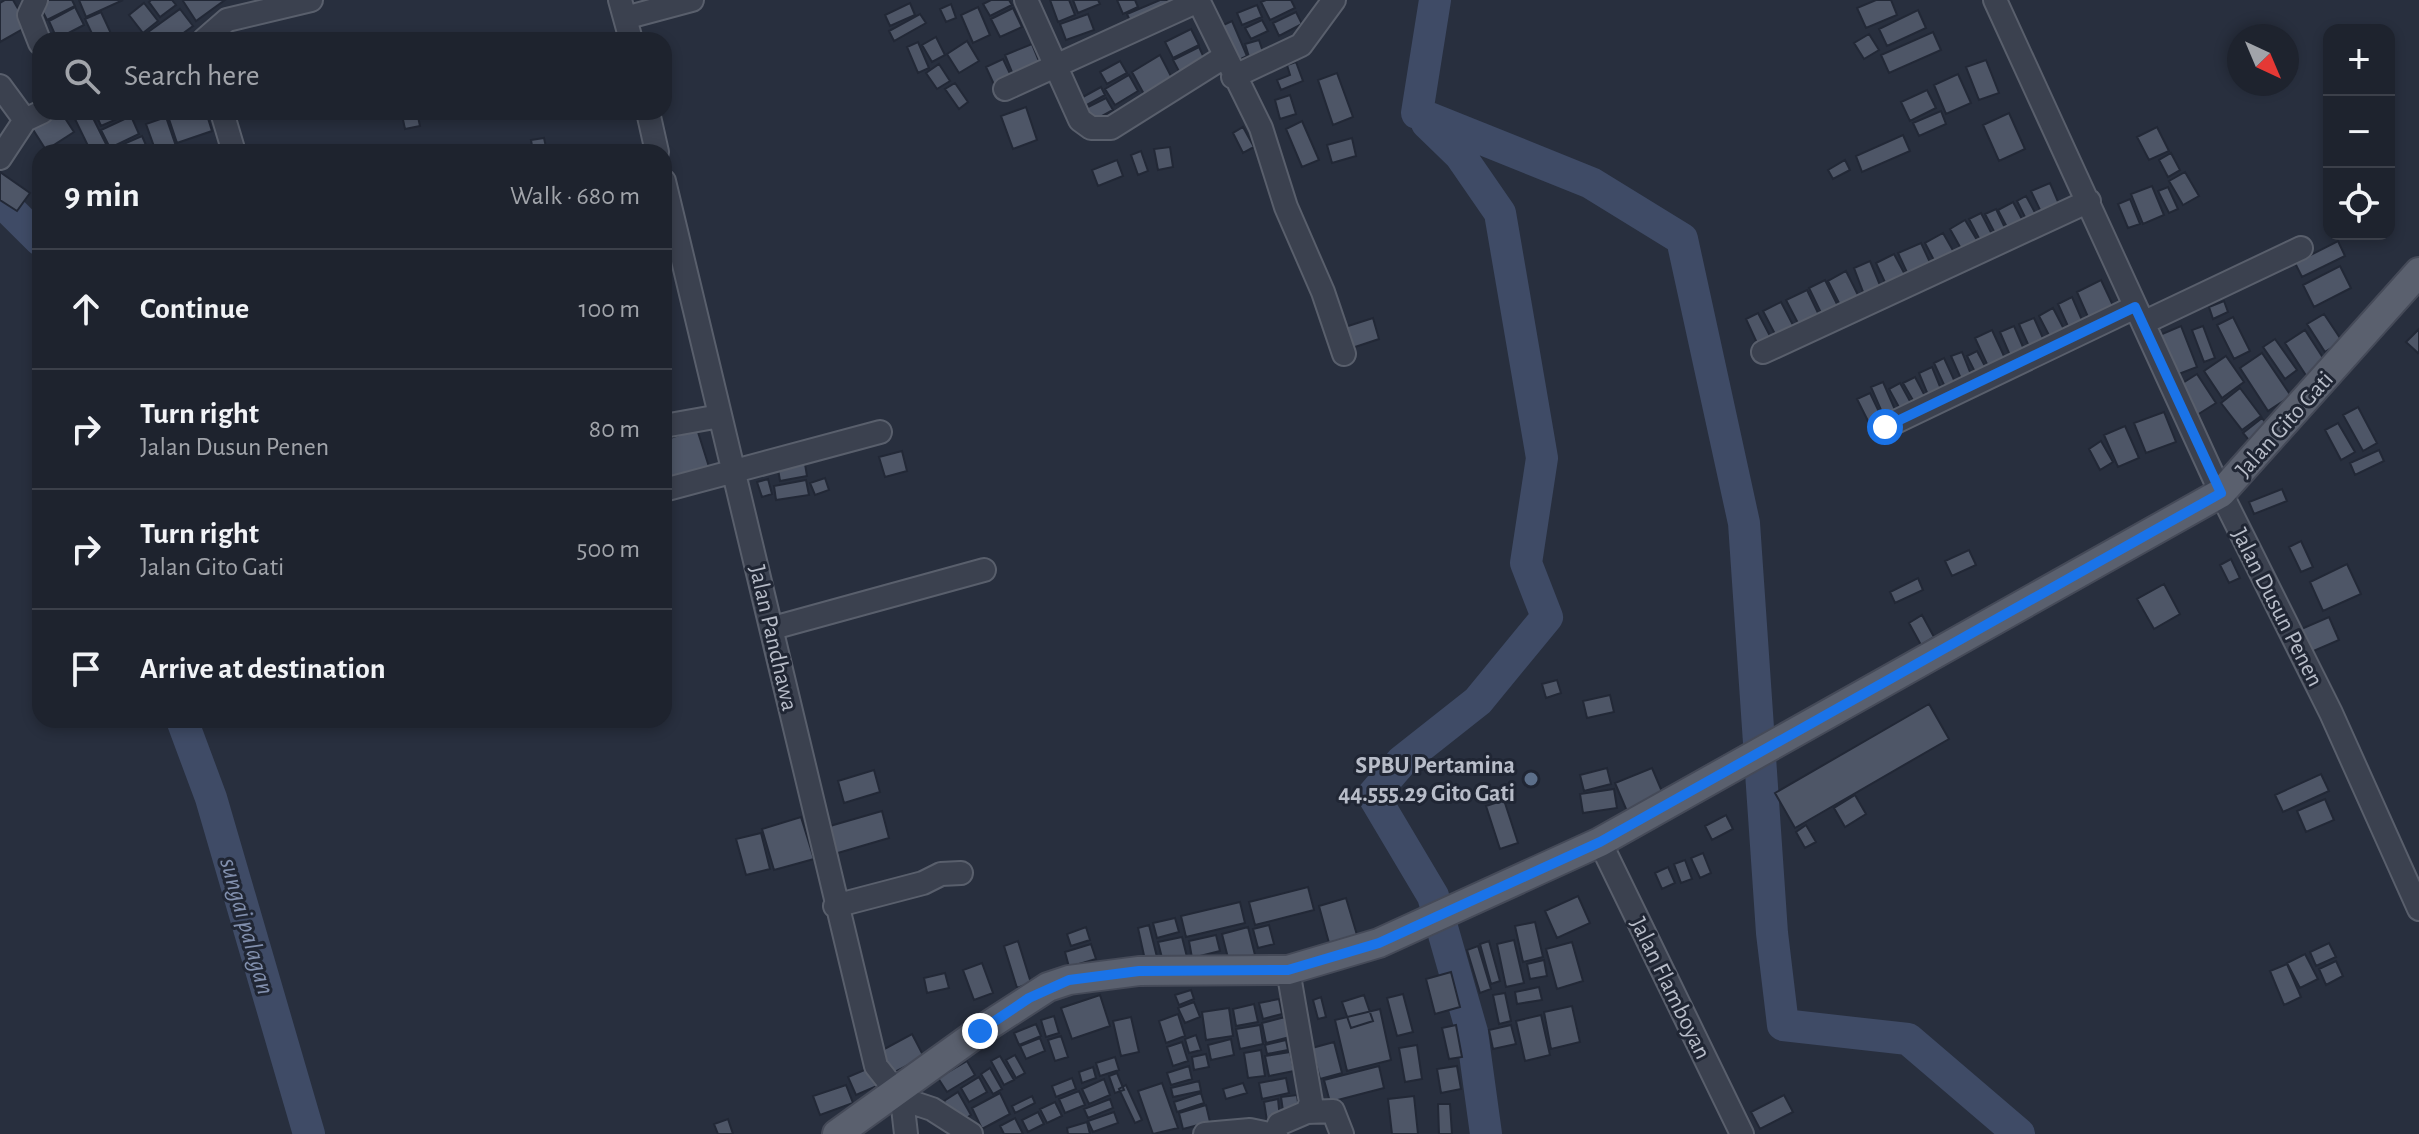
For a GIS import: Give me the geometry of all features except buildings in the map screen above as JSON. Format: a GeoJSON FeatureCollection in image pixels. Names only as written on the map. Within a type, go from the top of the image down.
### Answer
{"type":"FeatureCollection","features":[{"type":"Feature","properties":{"kind":"main road","name":"Jalan Gito Gati"},"geometry":{"type":"LineString","coordinates":[[837,1134],[898,1095],[1029,998],[1069,980],[1139,971],[1288,970],[1379,943],[1600,842],[2221,493],[2419,272]]}},
{"type":"Feature","properties":{"kind":"street"},"geometry":{"type":"LineString","coordinates":[[36,0],[29,15],[36,32]]}},
{"type":"Feature","properties":{"kind":"street"},"geometry":{"type":"LineString","coordinates":[[211,32],[229,10],[311,0]]}},
{"type":"Feature","properties":{"kind":"street"},"geometry":{"type":"LineString","coordinates":[[625,19],[692,0]]}},
{"type":"Feature","properties":{"kind":"street"},"geometry":{"type":"LineString","coordinates":[[1026,0],[1080,120],[1102,130],[1229,67],[1301,45],[1334,0]]}},
{"type":"Feature","properties":{"kind":"street"},"geometry":{"type":"LineString","coordinates":[[1005,89],[1198,0],[1261,128],[1286,207],[1323,292],[1344,354]]}},
{"type":"Feature","properties":{"kind":"street","name":"Jalan Dusun Penen"},"geometry":{"type":"LineString","coordinates":[[1995,0],[2221,493],[2331,713],[2419,909]]}},
{"type":"Feature","properties":{"kind":"street"},"geometry":{"type":"LineString","coordinates":[[0,86],[32,114]]}},
{"type":"Feature","properties":{"kind":"street"},"geometry":{"type":"LineString","coordinates":[[0,158],[32,118]]}},
{"type":"Feature","properties":{"kind":"street"},"geometry":{"type":"LineString","coordinates":[[224,120],[232,144]]}},
{"type":"Feature","properties":{"kind":"street"},"geometry":{"type":"LineString","coordinates":[[650,120],[655,144]]}},
{"type":"Feature","properties":{"kind":"street"},"geometry":{"type":"LineString","coordinates":[[1763,352],[2089,201]]}},
{"type":"Feature","properties":{"kind":"street","name":"Jalan Pandhawa"},"geometry":{"type":"LineString","coordinates":[[672,215],[773,628],[835,906],[876,1066],[898,1095]]}},
{"type":"Feature","properties":{"kind":"street"},"geometry":{"type":"LineString","coordinates":[[1885,427],[2139,315],[2301,248]]}},
{"type":"Feature","properties":{"kind":"street"},"geometry":{"type":"LineString","coordinates":[[672,425],[720,416]]}},
{"type":"Feature","properties":{"kind":"street"},"geometry":{"type":"LineString","coordinates":[[672,488],[880,432]]}},
{"type":"Feature","properties":{"kind":"street"},"geometry":{"type":"LineString","coordinates":[[773,628],[984,570]]}},
{"type":"Feature","properties":{"kind":"street","name":"Jalan Flamboyan"},"geometry":{"type":"LineString","coordinates":[[1600,842],[1742,1134]]}},
{"type":"Feature","properties":{"kind":"street"},"geometry":{"type":"LineString","coordinates":[[835,906],[923,883],[941,874],[961,873]]}},
{"type":"Feature","properties":{"kind":"street"},"geometry":{"type":"LineString","coordinates":[[1288,970],[1311,1102],[1307,1112]]}},
{"type":"Feature","properties":{"kind":"street"},"geometry":{"type":"LineString","coordinates":[[898,1095],[906,1134]]}},
{"type":"Feature","properties":{"kind":"street"},"geometry":{"type":"LineString","coordinates":[[898,1095],[932,1109],[971,1134]]}},
{"type":"Feature","properties":{"kind":"street"},"geometry":{"type":"LineString","coordinates":[[1275,1134],[1279,1124],[1307,1112],[1333,1111],[1342,1134]]}},
{"type":"Feature","properties":{"kind":"street"},"geometry":{"type":"LineString","coordinates":[[1205,1134],[1250,1130],[1269,1134]]}},
{"type":"Feature","properties":{"kind":"waterway"},"geometry":{"type":"LineString","coordinates":[[1435,0],[1417,113],[1591,183],[1682,239],[1744,523],[1772,933],[1783,1025],[1908,1039],[2019,1134]]}},
{"type":"Feature","properties":{"kind":"waterway"},"geometry":{"type":"LineString","coordinates":[[1427,123],[1460,155],[1500,213],[1542,458],[1526,563],[1547,617],[1478,701],[1402,761],[1373,795],[1433,896],[1472,1032],[1486,1134]]}},
{"type":"Feature","properties":{"kind":"waterway","name":"sungai palagan"},"geometry":{"type":"LineString","coordinates":[[0,200],[32,232]]}},
{"type":"Feature","properties":{"kind":"waterway","name":"sungai palagan"},"geometry":{"type":"LineString","coordinates":[[185,728],[211,798],[309,1134]]}},
{"type":"Feature","properties":{"kind":"place","name":"SPBU Pertamina 44.555.29 Gito Gati"},"geometry":{"type":"Point","coordinates":[1531,779]}},
{"type":"Feature","properties":{"kind":"route"},"geometry":{"type":"LineString","coordinates":[[980,1031],[1048,987],[1069,980],[1139,971],[1288,970],[1379,943],[1600,842],[2221,493],[2135,307],[1885,427]]}}]}
